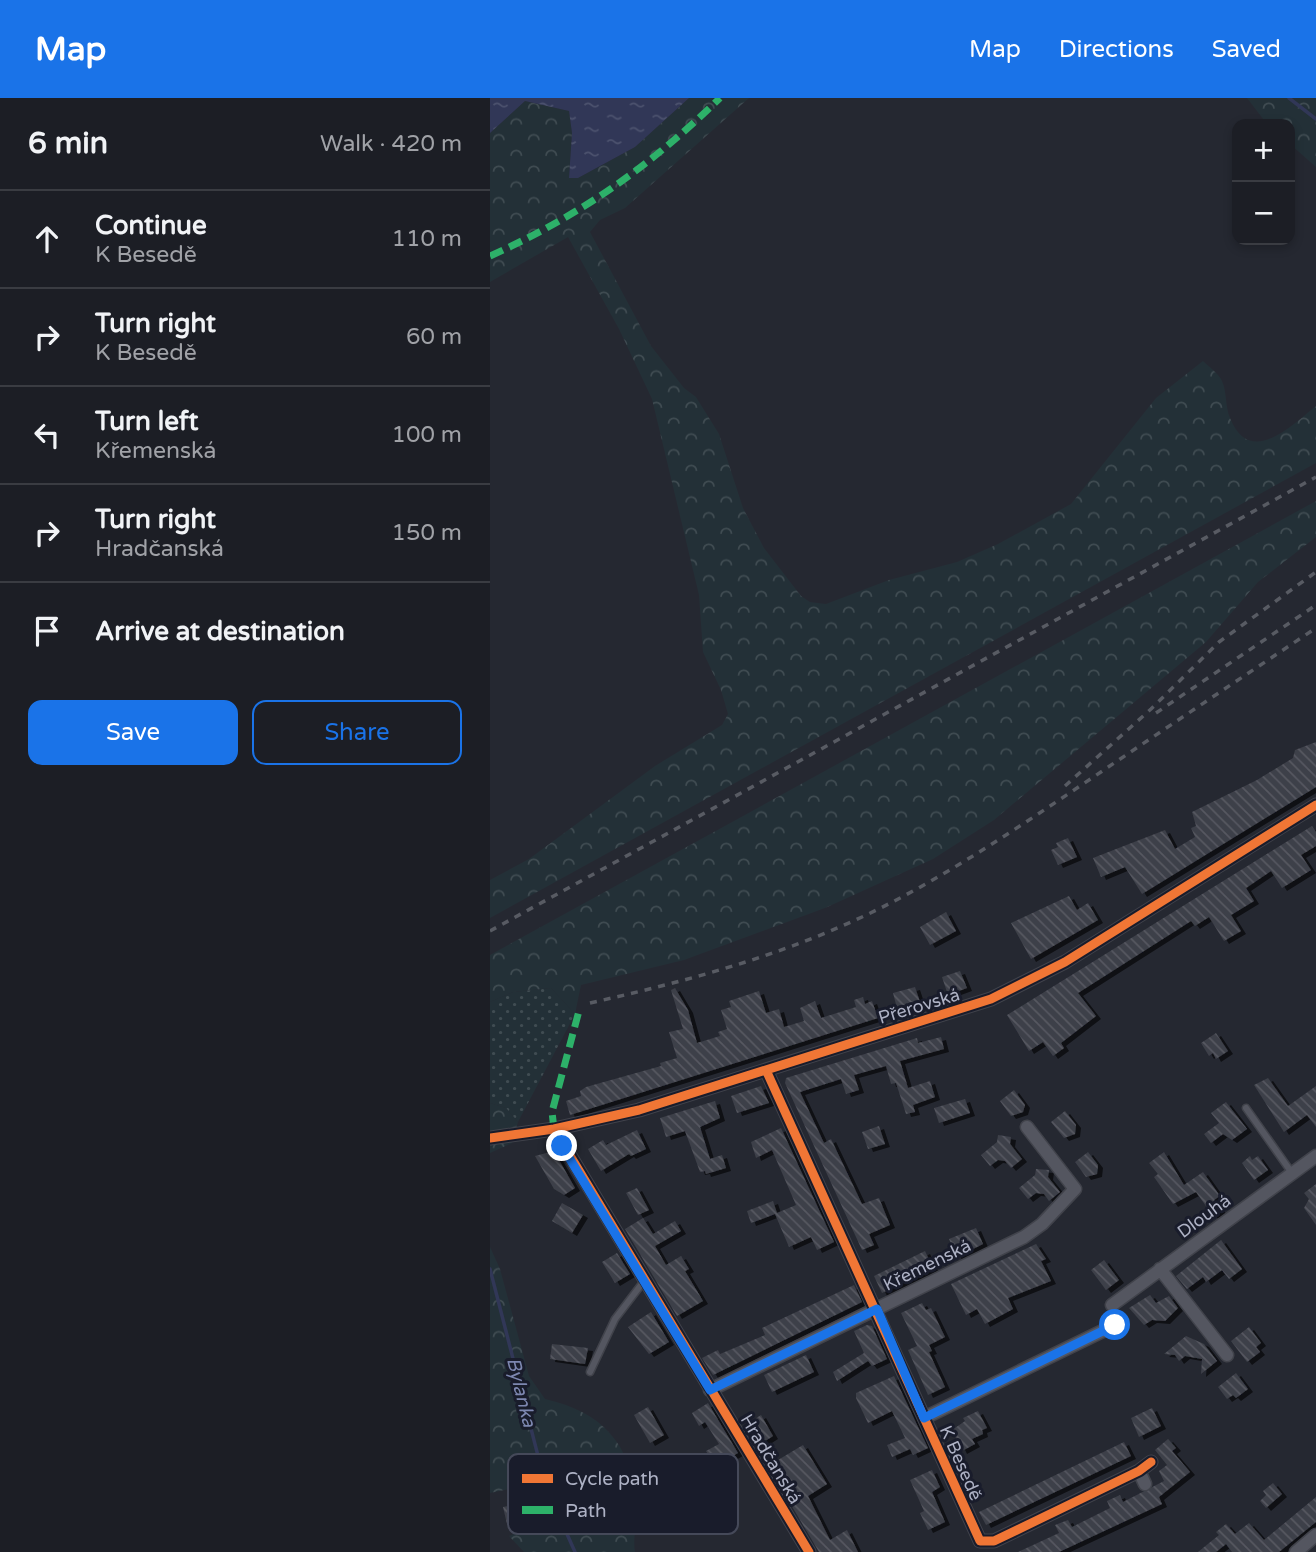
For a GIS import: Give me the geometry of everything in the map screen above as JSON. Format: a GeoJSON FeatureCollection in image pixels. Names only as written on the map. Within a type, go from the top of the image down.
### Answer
{"type":"FeatureCollection","features":[{"type":"Feature","properties":{"kind":"street","name":"Přerovská"},"geometry":{"type":"LineString","coordinates":[[490,1138],[554,1129],[639,1110],[1009,992],[1076,955],[1316,805]]}},
{"type":"Feature","properties":{"kind":"street","name":"K Besedě"},"geometry":{"type":"LineString","coordinates":[[766,1070],[877,1309],[975,1534],[983,1543],[994,1541],[1139,1471],[1151,1462]]}},
{"type":"Feature","properties":{"kind":"street","name":"Křemenská"},"geometry":{"type":"LineString","coordinates":[[710,1390],[1024,1237],[1072,1195],[1075,1189],[1027,1127]]}},
{"type":"Feature","properties":{"kind":"street","name":"Hradčanská"},"geometry":{"type":"LineString","coordinates":[[554,1129],[809,1552]]}},
{"type":"Feature","properties":{"kind":"street","name":"Dlouhá"},"geometry":{"type":"LineString","coordinates":[[1112,1305],[1316,1156]]}},
{"type":"Feature","properties":{"kind":"street"},"geometry":{"type":"LineString","coordinates":[[1160,1269],[1220,1335],[1227,1355]]}},
{"type":"Feature","properties":{"kind":"street","name":"K Besedě"},"geometry":{"type":"LineString","coordinates":[[924,1418],[1115,1325]]}},
{"type":"Feature","properties":{"kind":"street"},"geometry":{"type":"LineString","coordinates":[[1139,1471],[1145,1484]]}},
{"type":"Feature","properties":{"kind":"street"},"geometry":{"type":"LineString","coordinates":[[1296,1552],[1316,1535]]}},
{"type":"Feature","properties":{"kind":"lane"},"geometry":{"type":"LineString","coordinates":[[1247,1108],[1292,1173]]}},
{"type":"Feature","properties":{"kind":"lane"},"geometry":{"type":"LineString","coordinates":[[590,1372],[615,1319],[644,1281]]}},
{"type":"Feature","properties":{"kind":"green space"},"geometry":{"type":"Polygon","coordinates":[[[689,98],[749,98],[625,208],[600,220],[590,232],[651,346],[684,388],[696,397],[719,434],[743,508],[764,548],[801,596],[810,602],[826,604],[889,580],[957,562],[998,544],[1071,504],[1156,398],[1203,361],[1222,381],[1230,418],[1238,433],[1248,440],[1259,441],[1283,432],[1316,406],[1316,463],[490,918],[490,880],[529,859],[655,766],[722,725],[728,714],[721,690],[703,652],[699,595],[652,399],[619,329],[568,237],[490,282],[490,133],[525,101],[569,111],[572,133],[569,177],[578,178],[635,147],[689,98]]]}},
{"type":"Feature","properties":{"kind":"green space"},"geometry":{"type":"Polygon","coordinates":[[[1247,98],[1316,98],[1316,167],[1295,148],[1295,119],[1263,119],[1247,98]]]}},
{"type":"Feature","properties":{"kind":"green space"},"geometry":{"type":"Polygon","coordinates":[[[1316,501],[1316,537],[1258,582],[1206,642],[994,820],[933,859],[825,908],[684,960],[581,985],[575,1014],[551,988],[513,992],[490,1002],[490,955],[1316,501]]]}},
{"type":"Feature","properties":{"kind":"green space"},"geometry":{"type":"Polygon","coordinates":[[[551,988],[575,1014],[518,1122],[506,1108],[490,1103],[490,1002],[513,992],[551,988]]]}},
{"type":"Feature","properties":{"kind":"green space"},"geometry":{"type":"Polygon","coordinates":[[[490,1103],[506,1108],[518,1122],[512,1143],[490,1153],[490,1103]]]}},
{"type":"Feature","properties":{"kind":"green space"},"geometry":{"type":"Polygon","coordinates":[[[490,1247],[500,1269],[529,1376],[545,1399],[583,1412],[598,1422],[624,1454],[508,1454],[508,1489],[490,1493],[490,1247]]]}},
{"type":"Feature","properties":{"kind":"green space"},"geometry":{"type":"Polygon","coordinates":[[[635,1534],[635,1552],[524,1552],[509,1536],[635,1534]]]}},
{"type":"Feature","properties":{"kind":"water"},"geometry":{"type":"Polygon","coordinates":[[[490,98],[689,98],[635,147],[578,178],[569,178],[572,133],[569,111],[525,101],[490,133],[490,98]]]}},
{"type":"Feature","properties":{"kind":"building"},"geometry":{"type":"Polygon","coordinates":[[[1316,742],[1316,787],[1142,894],[1125,867],[1101,877],[1093,858],[1165,830],[1175,849],[1195,837],[1191,828],[1196,826],[1192,812],[1257,780],[1293,758],[1295,750],[1316,742]]]}},
{"type":"Feature","properties":{"kind":"building"},"geometry":{"type":"Polygon","coordinates":[[[1312,826],[1316,832],[1316,846],[1301,855],[1311,870],[1282,888],[1271,871],[1246,888],[1254,901],[1231,915],[1241,931],[1224,941],[1209,917],[1195,926],[1191,921],[1078,993],[1096,1016],[1061,1043],[1064,1048],[1053,1056],[1043,1042],[1029,1051],[1007,1015],[1312,826]]]}},
{"type":"Feature","properties":{"kind":"building"},"geometry":{"type":"Polygon","coordinates":[[[1068,838],[1077,857],[1058,865],[1051,850],[1058,847],[1056,843],[1068,838]]]}},
{"type":"Feature","properties":{"kind":"building"},"geometry":{"type":"Polygon","coordinates":[[[1069,896],[1077,910],[1088,903],[1098,920],[1031,959],[1011,923],[1069,896]]]}},
{"type":"Feature","properties":{"kind":"building"},"geometry":{"type":"Polygon","coordinates":[[[946,912],[956,931],[930,945],[920,927],[946,912]]]}},
{"type":"Feature","properties":{"kind":"building"},"geometry":{"type":"Polygon","coordinates":[[[960,971],[967,988],[948,995],[942,977],[960,971]]]}},
{"type":"Feature","properties":{"kind":"building"},"geometry":{"type":"Polygon","coordinates":[[[915,987],[920,1002],[898,1012],[893,993],[915,987]]]}},
{"type":"Feature","properties":{"kind":"building"},"geometry":{"type":"Polygon","coordinates":[[[675,988],[688,1010],[697,1043],[720,1036],[718,1032],[727,1029],[721,1010],[731,1007],[729,1001],[759,991],[766,1013],[779,1009],[784,1027],[804,1021],[800,1008],[815,1001],[821,1018],[856,1007],[854,1000],[863,997],[865,1004],[872,1001],[878,1018],[570,1115],[566,1101],[581,1096],[580,1091],[586,1087],[661,1066],[660,1063],[677,1058],[669,1032],[683,1029],[671,990],[675,988]]]}},
{"type":"Feature","properties":{"kind":"building"},"geometry":{"type":"Polygon","coordinates":[[[1216,1033],[1228,1051],[1216,1059],[1213,1053],[1209,1056],[1201,1043],[1216,1033]]]}},
{"type":"Feature","properties":{"kind":"building"},"geometry":{"type":"Polygon","coordinates":[[[941,1037],[944,1049],[900,1061],[908,1088],[930,1081],[935,1097],[913,1105],[915,1112],[906,1114],[896,1083],[891,1084],[886,1066],[854,1075],[859,1090],[846,1094],[841,1079],[800,1092],[824,1143],[831,1139],[862,1204],[879,1198],[890,1225],[869,1234],[874,1245],[862,1250],[785,1083],[786,1078],[917,1038],[918,1043],[941,1037]]]}},
{"type":"Feature","properties":{"kind":"building"},"geometry":{"type":"Polygon","coordinates":[[[1268,1078],[1288,1106],[1316,1086],[1316,1127],[1307,1115],[1284,1132],[1254,1085],[1268,1078]]]}},
{"type":"Feature","properties":{"kind":"building"},"geometry":{"type":"Polygon","coordinates":[[[761,1086],[769,1103],[737,1113],[731,1096],[761,1086]]]}},
{"type":"Feature","properties":{"kind":"building"},"geometry":{"type":"Polygon","coordinates":[[[1014,1090],[1025,1105],[1023,1112],[1011,1116],[1000,1101],[1014,1090]]]}},
{"type":"Feature","properties":{"kind":"building"},"geometry":{"type":"Polygon","coordinates":[[[965,1099],[970,1113],[939,1123],[934,1108],[965,1099]]]}},
{"type":"Feature","properties":{"kind":"building"},"geometry":{"type":"Polygon","coordinates":[[[715,1101],[720,1118],[700,1127],[710,1159],[722,1155],[726,1168],[706,1174],[705,1171],[700,1172],[685,1131],[666,1137],[660,1118],[715,1101]]]}},
{"type":"Feature","properties":{"kind":"building"},"geometry":{"type":"Polygon","coordinates":[[[1226,1102],[1247,1129],[1232,1140],[1223,1134],[1211,1143],[1204,1134],[1219,1123],[1211,1113],[1226,1102]]]}},
{"type":"Feature","properties":{"kind":"building"},"geometry":{"type":"Polygon","coordinates":[[[1065,1111],[1076,1125],[1075,1134],[1064,1138],[1051,1122],[1065,1111]]]}},
{"type":"Feature","properties":{"kind":"building"},"geometry":{"type":"Polygon","coordinates":[[[879,1126],[885,1144],[868,1149],[862,1132],[879,1126]]]}},
{"type":"Feature","properties":{"kind":"building"},"geometry":{"type":"Polygon","coordinates":[[[781,1128],[834,1242],[817,1250],[811,1237],[789,1247],[775,1214],[751,1223],[747,1211],[773,1201],[777,1213],[796,1205],[772,1150],[756,1158],[751,1142],[781,1128]]]}},
{"type":"Feature","properties":{"kind":"building"},"geometry":{"type":"Polygon","coordinates":[[[637,1130],[646,1149],[631,1156],[629,1154],[601,1171],[588,1149],[603,1140],[606,1145],[637,1130]]]}},
{"type":"Feature","properties":{"kind":"building"},"geometry":{"type":"Polygon","coordinates":[[[998,1135],[1011,1137],[1010,1144],[1022,1159],[1011,1168],[1005,1161],[998,1160],[990,1166],[981,1155],[997,1142],[998,1135]]]}},
{"type":"Feature","properties":{"kind":"building"},"geometry":{"type":"Polygon","coordinates":[[[1088,1152],[1098,1165],[1097,1174],[1086,1177],[1075,1162],[1088,1152]]]}},
{"type":"Feature","properties":{"kind":"building"},"geometry":{"type":"Polygon","coordinates":[[[1164,1152],[1184,1185],[1203,1172],[1220,1196],[1214,1200],[1221,1211],[1213,1216],[1196,1192],[1173,1204],[1154,1177],[1158,1174],[1149,1163],[1164,1152]]]}},
{"type":"Feature","properties":{"kind":"building"},"geometry":{"type":"Polygon","coordinates":[[[555,1153],[575,1188],[564,1195],[554,1189],[535,1156],[555,1153]]]}},
{"type":"Feature","properties":{"kind":"building"},"geometry":{"type":"Polygon","coordinates":[[[1250,1156],[1252,1160],[1258,1156],[1268,1170],[1254,1180],[1242,1163],[1250,1156]]]}},
{"type":"Feature","properties":{"kind":"building"},"geometry":{"type":"Polygon","coordinates":[[[1036,1169],[1049,1170],[1048,1177],[1060,1192],[1049,1201],[1044,1194],[1036,1193],[1028,1199],[1019,1188],[1035,1175],[1036,1169]]]}},
{"type":"Feature","properties":{"kind":"building"},"geometry":{"type":"Polygon","coordinates":[[[1316,1184],[1316,1225],[1304,1208],[1309,1199],[1304,1193],[1316,1184]]]}},
{"type":"Feature","properties":{"kind":"building"},"geometry":{"type":"Polygon","coordinates":[[[637,1188],[649,1210],[638,1215],[626,1193],[637,1188]]]}},
{"type":"Feature","properties":{"kind":"building"},"geometry":{"type":"Polygon","coordinates":[[[562,1203],[583,1215],[572,1233],[552,1221],[562,1203]]]}},
{"type":"Feature","properties":{"kind":"building"},"geometry":{"type":"Polygon","coordinates":[[[643,1218],[653,1234],[675,1221],[681,1231],[655,1246],[666,1265],[681,1256],[689,1269],[685,1271],[703,1301],[677,1316],[625,1229],[643,1218]]]}},
{"type":"Feature","properties":{"kind":"building"},"geometry":{"type":"Polygon","coordinates":[[[976,1228],[983,1244],[957,1257],[949,1239],[976,1228]]]}},
{"type":"Feature","properties":{"kind":"building"},"geometry":{"type":"Polygon","coordinates":[[[1221,1240],[1242,1269],[1229,1279],[1222,1270],[1206,1282],[1203,1277],[1187,1289],[1176,1276],[1221,1240]]]}},
{"type":"Feature","properties":{"kind":"building"},"geometry":{"type":"Polygon","coordinates":[[[1036,1244],[1046,1259],[1041,1261],[1051,1281],[1008,1298],[1013,1309],[985,1324],[977,1309],[966,1315],[951,1284],[1036,1244]]]}},
{"type":"Feature","properties":{"kind":"building"},"geometry":{"type":"Polygon","coordinates":[[[925,1251],[933,1268],[882,1293],[874,1276],[925,1251]]]}},
{"type":"Feature","properties":{"kind":"building"},"geometry":{"type":"Polygon","coordinates":[[[617,1253],[630,1274],[615,1283],[602,1262],[617,1253]]]}},
{"type":"Feature","properties":{"kind":"building"},"geometry":{"type":"Polygon","coordinates":[[[1104,1260],[1119,1280],[1106,1290],[1091,1270],[1104,1260]]]}},
{"type":"Feature","properties":{"kind":"building"},"geometry":{"type":"Polygon","coordinates":[[[854,1285],[862,1302],[713,1375],[702,1358],[718,1350],[720,1354],[765,1335],[762,1328],[854,1285]]]}},
{"type":"Feature","properties":{"kind":"building"},"geometry":{"type":"Polygon","coordinates":[[[1150,1295],[1156,1303],[1169,1296],[1178,1308],[1165,1321],[1152,1320],[1144,1325],[1129,1308],[1150,1295]]]}},
{"type":"Feature","properties":{"kind":"building"},"geometry":{"type":"Polygon","coordinates":[[[922,1303],[926,1310],[931,1308],[945,1337],[929,1345],[932,1351],[929,1352],[945,1387],[928,1395],[908,1350],[917,1346],[901,1313],[922,1303]]]}},
{"type":"Feature","properties":{"kind":"building"},"geometry":{"type":"Polygon","coordinates":[[[651,1312],[669,1342],[649,1354],[628,1327],[651,1312]]]}},
{"type":"Feature","properties":{"kind":"building"},"geometry":{"type":"Polygon","coordinates":[[[867,1325],[872,1326],[887,1359],[872,1366],[868,1361],[837,1381],[833,1372],[864,1353],[854,1331],[867,1325]]]}},
{"type":"Feature","properties":{"kind":"building"},"geometry":{"type":"Polygon","coordinates":[[[1249,1327],[1261,1343],[1256,1347],[1260,1352],[1247,1362],[1231,1341],[1249,1327]]]}},
{"type":"Feature","properties":{"kind":"building"},"geometry":{"type":"Polygon","coordinates":[[[1186,1336],[1204,1344],[1217,1361],[1201,1374],[1202,1359],[1185,1356],[1179,1361],[1175,1355],[1164,1354],[1186,1336]]]}},
{"type":"Feature","properties":{"kind":"building"},"geometry":{"type":"Polygon","coordinates":[[[552,1344],[588,1348],[585,1364],[550,1359],[552,1344]]]}},
{"type":"Feature","properties":{"kind":"building"},"geometry":{"type":"Polygon","coordinates":[[[806,1355],[814,1372],[772,1392],[764,1375],[806,1355]]]}},
{"type":"Feature","properties":{"kind":"building"},"geometry":{"type":"Polygon","coordinates":[[[1236,1373],[1248,1389],[1236,1398],[1233,1395],[1227,1399],[1218,1387],[1236,1373]]]}},
{"type":"Feature","properties":{"kind":"building"},"geometry":{"type":"Polygon","coordinates":[[[894,1376],[928,1448],[913,1455],[910,1449],[892,1457],[887,1445],[905,1438],[892,1411],[868,1423],[856,1398],[856,1393],[894,1376]]]}},
{"type":"Feature","properties":{"kind":"building"},"geometry":{"type":"Polygon","coordinates":[[[708,1403],[738,1453],[708,1454],[706,1451],[719,1444],[705,1422],[699,1426],[692,1413],[708,1403]]]}},
{"type":"Feature","properties":{"kind":"building"},"geometry":{"type":"Polygon","coordinates":[[[648,1407],[664,1435],[650,1443],[634,1415],[648,1407]]]}},
{"type":"Feature","properties":{"kind":"building"},"geometry":{"type":"Polygon","coordinates":[[[1152,1408],[1161,1426],[1139,1437],[1131,1418],[1152,1408]]]}},
{"type":"Feature","properties":{"kind":"building"},"geometry":{"type":"Polygon","coordinates":[[[978,1411],[987,1428],[982,1430],[983,1434],[972,1439],[975,1444],[962,1451],[952,1430],[965,1421],[963,1418],[978,1411]]]}},
{"type":"Feature","properties":{"kind":"building"},"geometry":{"type":"Polygon","coordinates":[[[761,1415],[773,1436],[756,1447],[744,1426],[761,1415]]]}},
{"type":"Feature","properties":{"kind":"building"},"geometry":{"type":"Polygon","coordinates":[[[1168,1439],[1176,1448],[1172,1451],[1190,1472],[1159,1497],[1162,1504],[1059,1552],[1018,1552],[1059,1533],[1055,1525],[1068,1520],[1072,1527],[1110,1508],[1107,1501],[1120,1495],[1123,1502],[1164,1481],[1159,1471],[1167,1465],[1155,1450],[1168,1439]]]}},
{"type":"Feature","properties":{"kind":"building"},"geometry":{"type":"Polygon","coordinates":[[[1124,1442],[1131,1456],[986,1525],[979,1512],[1124,1442]]]}},
{"type":"Feature","properties":{"kind":"building"},"geometry":{"type":"Polygon","coordinates":[[[803,1445],[827,1484],[808,1496],[830,1540],[847,1530],[858,1552],[819,1552],[768,1466],[803,1445]]]}},
{"type":"Feature","properties":{"kind":"building"},"geometry":{"type":"Polygon","coordinates":[[[932,1470],[940,1487],[932,1492],[945,1522],[928,1530],[920,1513],[924,1511],[910,1480],[932,1470]]]}},
{"type":"Feature","properties":{"kind":"building"},"geometry":{"type":"Polygon","coordinates":[[[1273,1483],[1282,1494],[1266,1508],[1260,1501],[1266,1495],[1263,1491],[1273,1483]]]}},
{"type":"Feature","properties":{"kind":"building"},"geometry":{"type":"Polygon","coordinates":[[[1316,1497],[1316,1522],[1279,1552],[1232,1552],[1226,1544],[1216,1552],[1198,1552],[1219,1535],[1216,1532],[1226,1524],[1235,1534],[1249,1523],[1264,1540],[1316,1497]]]}},
{"type":"Feature","properties":{"kind":"building"},"geometry":{"type":"Polygon","coordinates":[[[508,1506],[508,1524],[507,1524],[503,1507],[508,1506]]]}},
{"type":"Feature","properties":{"kind":"waterway"},"geometry":{"type":"LineString","coordinates":[[1289,98],[1316,119]]}},
{"type":"Feature","properties":{"kind":"waterway","name":"Bylanka"},"geometry":{"type":"LineString","coordinates":[[490,1269],[538,1454]]}},
{"type":"Feature","properties":{"kind":"waterway","name":"Bylanka"},"geometry":{"type":"LineString","coordinates":[[567,1534],[575,1552]]}},
{"type":"Feature","properties":{"kind":"railway"},"geometry":{"type":"LineString","coordinates":[[490,931],[1316,477]]}},
{"type":"Feature","properties":{"kind":"railway"},"geometry":{"type":"LineString","coordinates":[[1065,786],[1151,709],[1219,642],[1316,572]]}},
{"type":"Feature","properties":{"kind":"railway"},"geometry":{"type":"LineString","coordinates":[[1156,713],[1316,605]]}},
{"type":"Feature","properties":{"kind":"railway"},"geometry":{"type":"LineString","coordinates":[[590,1003],[762,957],[829,932],[892,902],[951,870],[1008,834],[1316,628]]}},
{"type":"Feature","properties":{"kind":"marked path"},"geometry":{"type":"LineString","coordinates":[[490,256],[554,224],[612,188],[667,146],[720,98]]}},
{"type":"Feature","properties":{"kind":"marked path"},"geometry":{"type":"LineString","coordinates":[[554,1129],[552,1112],[580,1007]]}},
{"type":"Feature","properties":{"kind":"cycle path"},"geometry":{"type":"LineString","coordinates":[[490,1138],[554,1129],[639,1110],[991,999],[1065,962],[1316,805]]}},
{"type":"Feature","properties":{"kind":"cycle path"},"geometry":{"type":"LineString","coordinates":[[766,1070],[980,1541],[994,1541],[1139,1471],[1151,1462]]}},
{"type":"Feature","properties":{"kind":"cycle path"},"geometry":{"type":"LineString","coordinates":[[554,1129],[809,1552]]}},
{"type":"Feature","properties":{"kind":"route"},"geometry":{"type":"LineString","coordinates":[[562,1146],[710,1390],[877,1309],[924,1418],[1115,1325]]}}]}
